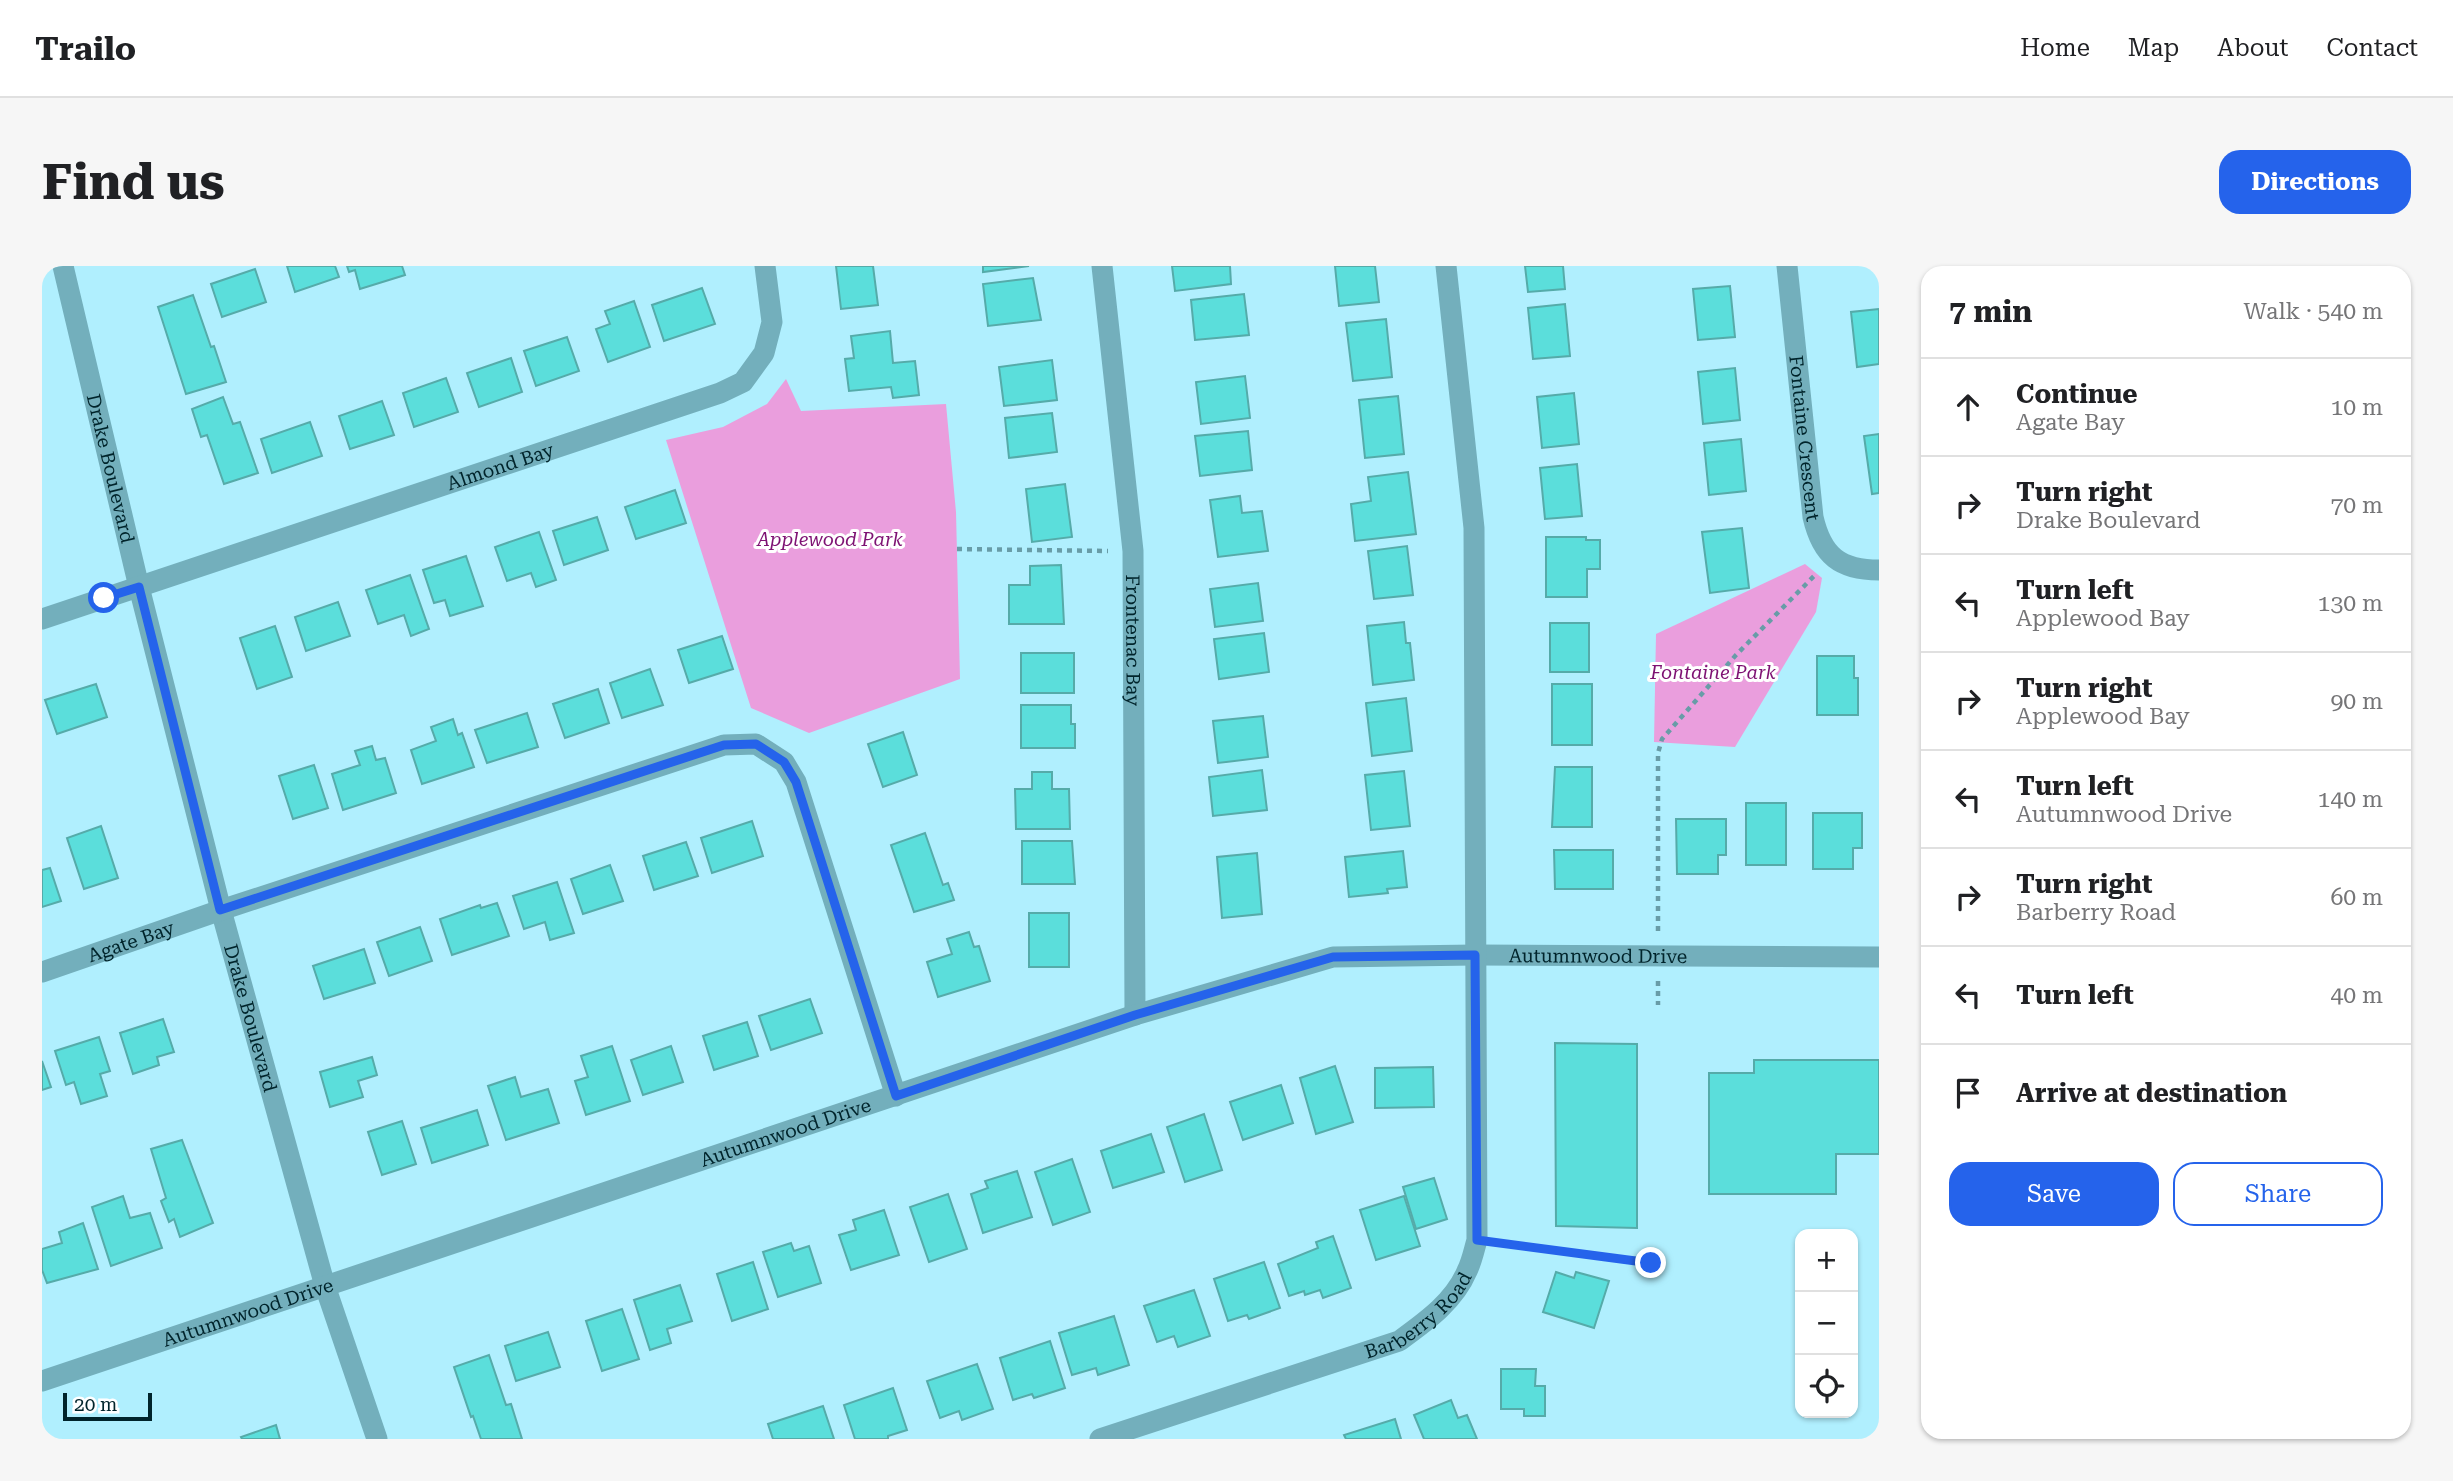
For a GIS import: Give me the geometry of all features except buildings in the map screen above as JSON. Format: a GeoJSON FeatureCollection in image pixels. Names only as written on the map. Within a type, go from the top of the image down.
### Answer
{"type":"FeatureCollection","features":[{"type":"Feature","properties":{"kind":"street","name":"Drake Boulevard"},"geometry":{"type":"LineString","coordinates":[[63,266],[139,587],[220,910],[325,1286],[377,1439]]}},
{"type":"Feature","properties":{"kind":"street","name":"Almond Bay"},"geometry":{"type":"LineString","coordinates":[[139,587],[720,393],[743,382],[764,353],[772,322],[765,266]]}},
{"type":"Feature","properties":{"kind":"street","name":"Frontenac Bay"},"geometry":{"type":"LineString","coordinates":[[1102,266],[1133,551],[1135,1015]]}},
{"type":"Feature","properties":{"kind":"street"},"geometry":{"type":"LineString","coordinates":[[1446,266],[1474,528],[1475,955]]}},
{"type":"Feature","properties":{"kind":"street","name":"Fontaine Crescent"},"geometry":{"type":"LineString","coordinates":[[1787,266],[1813,517],[1818,538],[1831,556]]}},
{"type":"Feature","properties":{"kind":"street"},"geometry":{"type":"LineString","coordinates":[[1831,556],[1848,567],[1879,570]]}},
{"type":"Feature","properties":{"kind":"street"},"geometry":{"type":"LineString","coordinates":[[42,619],[139,587]]}},
{"type":"Feature","properties":{"kind":"street","name":"Agate Bay"},"geometry":{"type":"LineString","coordinates":[[42,972],[220,910],[724,745],[756,744],[784,762],[796,782],[896,1096]]}},
{"type":"Feature","properties":{"kind":"street","name":"Barberry Road"},"geometry":{"type":"LineString","coordinates":[[1100,1439],[1399,1341],[1426,1322],[1449,1300],[1467,1273],[1477,1240],[1475,955]]}},
{"type":"Feature","properties":{"kind":"street","name":"Autumnwood Drive"},"geometry":{"type":"LineString","coordinates":[[42,1381],[1135,1015],[1333,957],[1879,957]]}},
{"type":"Feature","properties":{"kind":"path"},"geometry":{"type":"LineString","coordinates":[[957,549],[1133,551]]}},
{"type":"Feature","properties":{"kind":"path"},"geometry":{"type":"LineString","coordinates":[[1658,1005],[1658,753],[1662,739],[1736,655],[1831,556]]}},
{"type":"Feature","properties":{"kind":"path"},"geometry":{"type":"LineString","coordinates":[[1477,1240],[1651,1263]]}},
{"type":"Feature","properties":{"kind":"green space","name":"Applewood Park"},"geometry":{"type":"Polygon","coordinates":[[[786,379],[801,411],[946,404],[956,512],[960,679],[809,733],[751,708],[666,440],[723,427],[767,404],[786,379]]]}},
{"type":"Feature","properties":{"kind":"green space","name":"Fontaine Park"},"geometry":{"type":"Polygon","coordinates":[[[1805,564],[1822,578],[1816,612],[1735,747],[1654,742],[1656,634],[1805,564]]]}},
{"type":"Feature","properties":{"kind":"route"},"geometry":{"type":"LineString","coordinates":[[104,598],[139,587],[220,910],[724,745],[756,744],[784,762],[796,782],[896,1096],[1135,1015],[1333,957],[1475,955],[1479,1216],[1477,1240],[1651,1263]]}}]}
